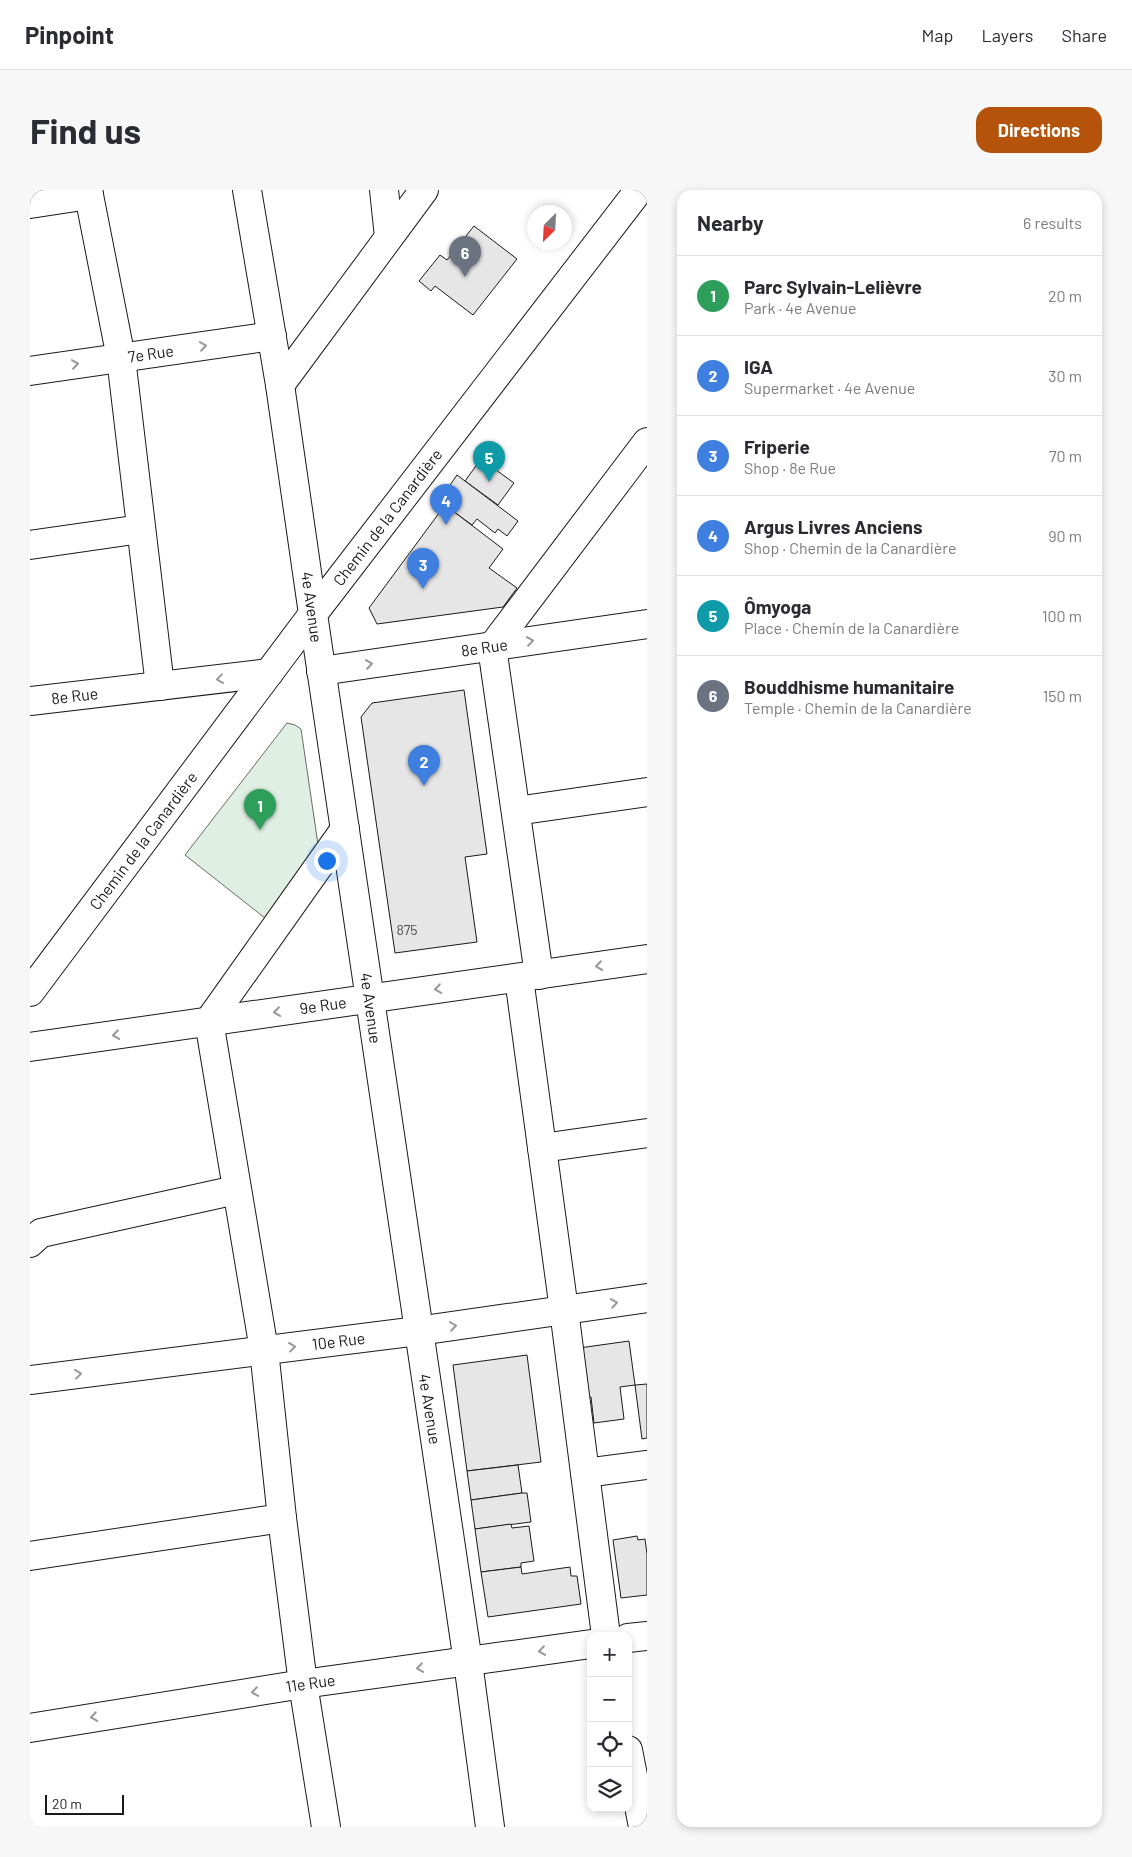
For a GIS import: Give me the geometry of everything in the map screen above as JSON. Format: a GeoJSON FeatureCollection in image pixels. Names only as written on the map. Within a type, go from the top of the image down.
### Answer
{"type":"FeatureCollection","features":[{"type":"Feature","properties":{"kind":"street","name":"4e Avenue"},"geometry":{"type":"LineString","coordinates":[[247,190],[280,385],[468,1662],[490,1827]]}},
{"type":"Feature","properties":{"kind":"street"},"geometry":{"type":"LineString","coordinates":[[384,190],[389,237]]}},
{"type":"Feature","properties":{"kind":"street"},"geometry":{"type":"LineString","coordinates":[[280,385],[424,190]]}},
{"type":"Feature","properties":{"kind":"street","name":"Chemin de la Canardière"},"geometry":{"type":"LineString","coordinates":[[30,992],[313,614],[639,190]]}},
{"type":"Feature","properties":{"kind":"street"},"geometry":{"type":"LineString","coordinates":[[30,204],[88,192],[120,358],[160,686]]}},
{"type":"Feature","properties":{"kind":"street","name":"7e Rue"},"geometry":{"type":"LineString","coordinates":[[30,371],[272,336]]}},
{"type":"Feature","properties":{"kind":"street"},"geometry":{"type":"LineString","coordinates":[[605,1632],[542,1148],[516,811],[492,647],[636,469],[647,442]]}},
{"type":"Feature","properties":{"kind":"street"},"geometry":{"type":"LineString","coordinates":[[30,545],[141,529]]}},
{"type":"Feature","properties":{"kind":"street","name":"8e Rue"},"geometry":{"type":"LineString","coordinates":[[321,671],[647,624]]}},
{"type":"Feature","properties":{"kind":"street","name":"8e Rue"},"geometry":{"type":"LineString","coordinates":[[30,701],[269,673]]}},
{"type":"Feature","properties":{"kind":"street"},"geometry":{"type":"LineString","coordinates":[[516,811],[647,792]]}},
{"type":"Feature","properties":{"kind":"street"},"geometry":{"type":"LineString","coordinates":[[326,1827],[303,1684],[282,1518],[264,1350],[209,1021],[345,829]]}},
{"type":"Feature","properties":{"kind":"street","name":"9e Rue"},"geometry":{"type":"LineString","coordinates":[[30,1048],[647,959]]}},
{"type":"Feature","properties":{"kind":"street"},"geometry":{"type":"LineString","coordinates":[[542,1148],[647,1133]]}},
{"type":"Feature","properties":{"kind":"street"},"geometry":{"type":"LineString","coordinates":[[30,1243],[41,1233],[236,1190]]}},
{"type":"Feature","properties":{"kind":"street","name":"10e Rue"},"geometry":{"type":"LineString","coordinates":[[30,1380],[418,1331],[647,1298]]}},
{"type":"Feature","properties":{"kind":"street"},"geometry":{"type":"LineString","coordinates":[[585,1473],[647,1465]]}},
{"type":"Feature","properties":{"kind":"street"},"geometry":{"type":"LineString","coordinates":[[30,1556],[282,1518]]}},
{"type":"Feature","properties":{"kind":"street"},"geometry":{"type":"LineString","coordinates":[[632,1638],[647,1636]]}},
{"type":"Feature","properties":{"kind":"street","name":"11e Rue"},"geometry":{"type":"LineString","coordinates":[[30,1728],[303,1684],[587,1645]]}},
{"type":"Feature","properties":{"kind":"street"},"geometry":{"type":"LineString","coordinates":[[632,1766],[643,1810]]}},
{"type":"Feature","properties":{"kind":"green space"},"geometry":{"type":"Polygon","coordinates":[[[287,723],[301,729],[320,858],[270,922],[185,855],[287,723]]]}},
{"type":"Feature","properties":{"kind":"building"},"geometry":{"type":"Polygon","coordinates":[[[474,226],[517,259],[473,315],[435,286],[431,291],[419,281],[440,255],[447,260],[474,226]]]}},
{"type":"Feature","properties":{"kind":"building"},"geometry":{"type":"Polygon","coordinates":[[[481,459],[514,483],[498,505],[465,481],[481,459]]]}},
{"type":"Feature","properties":{"kind":"building"},"geometry":{"type":"Polygon","coordinates":[[[457,475],[518,521],[507,536],[498,529],[495,533],[477,519],[472,525],[439,501],[457,475]]]}},
{"type":"Feature","properties":{"kind":"building"},"geometry":{"type":"Polygon","coordinates":[[[445,505],[503,549],[489,568],[517,588],[503,607],[377,624],[369,608],[445,505]]]}},
{"type":"Feature","properties":{"kind":"building"},"geometry":{"type":"Polygon","coordinates":[[[464,690],[487,854],[465,857],[477,942],[395,953],[361,717],[372,703],[464,690]]]}},
{"type":"Feature","properties":{"kind":"building"},"geometry":{"type":"Polygon","coordinates":[[[629,1341],[635,1385],[620,1387],[624,1419],[594,1423],[591,1397],[578,1399],[572,1349],[629,1341]]]}},
{"type":"Feature","properties":{"kind":"building"},"geometry":{"type":"Polygon","coordinates":[[[527,1355],[541,1462],[467,1471],[453,1365],[527,1355]]]}},
{"type":"Feature","properties":{"kind":"building"},"geometry":{"type":"Polygon","coordinates":[[[647,1384],[647,1438],[642,1439],[635,1385],[647,1384]]]}},
{"type":"Feature","properties":{"kind":"building"},"geometry":{"type":"Polygon","coordinates":[[[518,1465],[522,1493],[471,1500],[467,1471],[518,1465]]]}},
{"type":"Feature","properties":{"kind":"building"},"geometry":{"type":"Polygon","coordinates":[[[527,1493],[531,1522],[475,1529],[471,1500],[527,1493]]]}},
{"type":"Feature","properties":{"kind":"building"},"geometry":{"type":"Polygon","coordinates":[[[511,1524],[512,1528],[529,1526],[534,1561],[521,1563],[521,1567],[481,1572],[475,1529],[511,1524]]]}},
{"type":"Feature","properties":{"kind":"building"},"geometry":{"type":"Polygon","coordinates":[[[637,1536],[638,1540],[645,1539],[647,1595],[621,1598],[613,1540],[637,1536]]]}},
{"type":"Feature","properties":{"kind":"building"},"geometry":{"type":"Polygon","coordinates":[[[521,1567],[522,1574],[570,1567],[571,1576],[577,1576],[581,1604],[488,1617],[481,1572],[521,1567]]]}},
{"type":"Feature","properties":{"kind":"place","name":"Bouddhisme humanitaire"},"geometry":{"type":"Point","coordinates":[465,277]}},
{"type":"Feature","properties":{"kind":"place","name":"Ômyoga"},"geometry":{"type":"Point","coordinates":[489,482]}},
{"type":"Feature","properties":{"kind":"place","name":"Argus Livres Anciens"},"geometry":{"type":"Point","coordinates":[446,525]}},
{"type":"Feature","properties":{"kind":"place","name":"Friperie"},"geometry":{"type":"Point","coordinates":[423,589]}},
{"type":"Feature","properties":{"kind":"place","name":"IGA"},"geometry":{"type":"Point","coordinates":[424,786]}},
{"type":"Feature","properties":{"kind":"place","name":"Parc Sylvain-Lelièvre"},"geometry":{"type":"Point","coordinates":[260,830]}}]}
